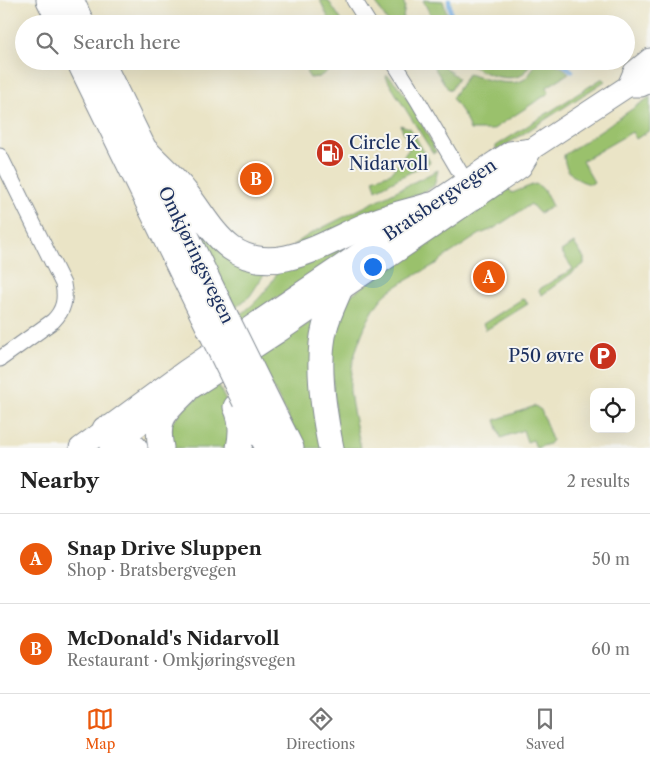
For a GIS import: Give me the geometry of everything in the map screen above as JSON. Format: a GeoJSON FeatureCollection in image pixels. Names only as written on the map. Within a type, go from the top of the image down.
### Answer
{"type":"FeatureCollection","features":[{"type":"Feature","properties":{"kind":"highway"},"geometry":{"type":"LineString","coordinates":[[49,0],[56,15]]}},
{"type":"Feature","properties":{"kind":"highway"},"geometry":{"type":"LineString","coordinates":[[71,0],[78,15]]}},
{"type":"Feature","properties":{"kind":"highway","name":"Omkjøringsvegen"},"geometry":{"type":"LineString","coordinates":[[84,70],[211,309],[223,356],[248,399],[291,448]]}},
{"type":"Feature","properties":{"kind":"highway","name":"Omkjøringsvegen"},"geometry":{"type":"LineString","coordinates":[[106,70],[146,151],[268,448]]}},
{"type":"Feature","properties":{"kind":"highway"},"geometry":{"type":"LineString","coordinates":[[146,151],[185,191],[218,236],[230,248],[244,256],[268,261],[302,254],[374,222],[431,205]]}},
{"type":"Feature","properties":{"kind":"highway"},"geometry":{"type":"LineString","coordinates":[[331,448],[323,392],[322,354],[327,319],[339,291]]}},
{"type":"Feature","properties":{"kind":"highway"},"geometry":{"type":"LineString","coordinates":[[161,448],[159,431],[161,420],[165,412],[185,392]]}},
{"type":"Feature","properties":{"kind":"highway"},"geometry":{"type":"LineString","coordinates":[[239,448],[241,423],[248,399]]}},
{"type":"Feature","properties":{"kind":"main road","name":"Bratsbergvegen"},"geometry":{"type":"LineString","coordinates":[[628,86],[634,72],[650,59]]}},
{"type":"Feature","properties":{"kind":"main road","name":"Bratsbergvegen"},"geometry":{"type":"LineString","coordinates":[[116,443],[185,371],[431,205],[521,168],[532,149],[628,86],[642,86],[650,82]]}},
{"type":"Feature","properties":{"kind":"main road","name":"Bratsbergvegen"},"geometry":{"type":"LineString","coordinates":[[80,448],[116,443],[159,409],[339,291],[470,190]]}},
{"type":"Feature","properties":{"kind":"street"},"geometry":{"type":"LineString","coordinates":[[354,0],[363,15]]}},
{"type":"Feature","properties":{"kind":"street"},"geometry":{"type":"LineString","coordinates":[[398,70],[470,190]]}},
{"type":"Feature","properties":{"kind":"street"},"geometry":{"type":"LineString","coordinates":[[0,156],[63,284],[65,296],[60,314],[53,321],[0,359]]}},
{"type":"Feature","properties":{"kind":"green space"},"geometry":{"type":"Polygon","coordinates":[[[320,0],[328,0],[338,15],[327,15],[320,0]]]}},
{"type":"Feature","properties":{"kind":"green space"},"geometry":{"type":"Polygon","coordinates":[[[374,0],[403,0],[405,6],[404,15],[383,15],[374,0]]]}},
{"type":"Feature","properties":{"kind":"green space"},"geometry":{"type":"Polygon","coordinates":[[[423,0],[443,1],[447,15],[430,15],[423,0]]]}},
{"type":"Feature","properties":{"kind":"green space"},"geometry":{"type":"Polygon","coordinates":[[[309,70],[330,70],[319,77],[310,78],[306,72],[309,70]]]}},
{"type":"Feature","properties":{"kind":"green space"},"geometry":{"type":"Polygon","coordinates":[[[436,70],[448,70],[458,78],[451,90],[448,89],[436,70]]]}},
{"type":"Feature","properties":{"kind":"green space"},"geometry":{"type":"Polygon","coordinates":[[[479,70],[526,70],[522,75],[507,78],[479,70]]]}},
{"type":"Feature","properties":{"kind":"green space"},"geometry":{"type":"Polygon","coordinates":[[[566,70],[569,73],[547,87],[549,93],[492,130],[470,130],[465,117],[452,98],[468,74],[497,82],[514,83],[521,81],[532,71],[566,70]]]}},
{"type":"Feature","properties":{"kind":"green space"},"geometry":{"type":"Polygon","coordinates":[[[387,75],[394,81],[408,100],[436,152],[433,153],[391,86],[386,77],[387,75]]]}},
{"type":"Feature","properties":{"kind":"green space"},"geometry":{"type":"Polygon","coordinates":[[[601,79],[605,81],[498,150],[496,149],[496,146],[601,79]]]}},
{"type":"Feature","properties":{"kind":"green space"},"geometry":{"type":"Polygon","coordinates":[[[650,97],[650,130],[636,139],[632,132],[582,161],[594,182],[591,184],[580,181],[572,175],[566,166],[564,155],[650,97]]]}},
{"type":"Feature","properties":{"kind":"green space"},"geometry":{"type":"Polygon","coordinates":[[[400,125],[410,128],[430,162],[376,190],[373,179],[391,173],[409,149],[408,141],[400,125]]]}},
{"type":"Feature","properties":{"kind":"green space"},"geometry":{"type":"Polygon","coordinates":[[[438,170],[434,186],[429,189],[317,239],[293,245],[310,234],[438,170]]]}},
{"type":"Feature","properties":{"kind":"green space"},"geometry":{"type":"Polygon","coordinates":[[[535,184],[543,190],[552,206],[539,213],[531,204],[493,229],[480,234],[438,263],[396,287],[378,303],[360,340],[350,380],[352,405],[361,448],[339,448],[329,340],[349,296],[508,188],[512,193],[535,184]]]}},
{"type":"Feature","properties":{"kind":"green space"},"geometry":{"type":"Polygon","coordinates":[[[180,194],[267,270],[250,296],[235,308],[180,194]]]}},
{"type":"Feature","properties":{"kind":"green space"},"geometry":{"type":"Polygon","coordinates":[[[380,230],[242,321],[239,316],[262,295],[279,269],[380,230]]]}},
{"type":"Feature","properties":{"kind":"green space"},"geometry":{"type":"Polygon","coordinates":[[[574,243],[584,258],[584,264],[542,295],[539,291],[541,288],[573,269],[561,251],[574,243]]]}},
{"type":"Feature","properties":{"kind":"green space"},"geometry":{"type":"Polygon","coordinates":[[[522,299],[528,304],[486,330],[483,324],[522,299]]]}},
{"type":"Feature","properties":{"kind":"green space"},"geometry":{"type":"Polygon","coordinates":[[[317,317],[325,448],[303,448],[258,357],[317,317]]]}},
{"type":"Feature","properties":{"kind":"green space"},"geometry":{"type":"Polygon","coordinates":[[[218,384],[229,408],[229,448],[171,448],[172,422],[186,406],[218,384]]]}},
{"type":"Feature","properties":{"kind":"green space"},"geometry":{"type":"Polygon","coordinates":[[[535,406],[541,410],[552,440],[549,444],[536,448],[533,440],[527,442],[523,430],[501,438],[495,420],[535,406]]]}},
{"type":"Feature","properties":{"kind":"waterway"},"geometry":{"type":"LineString","coordinates":[[449,0],[451,15]]}},
{"type":"Feature","properties":{"kind":"place","name":"Circle K Nidarvoll"},"geometry":{"type":"Point","coordinates":[330,153]}},
{"type":"Feature","properties":{"kind":"place","name":"McDonald's Nidarvoll"},"geometry":{"type":"Point","coordinates":[256,179]}},
{"type":"Feature","properties":{"kind":"place","name":"Snap Drive Sluppen"},"geometry":{"type":"Point","coordinates":[489,277]}},
{"type":"Feature","properties":{"kind":"place","name":"P50 øvre"},"geometry":{"type":"Point","coordinates":[603,356]}}]}
